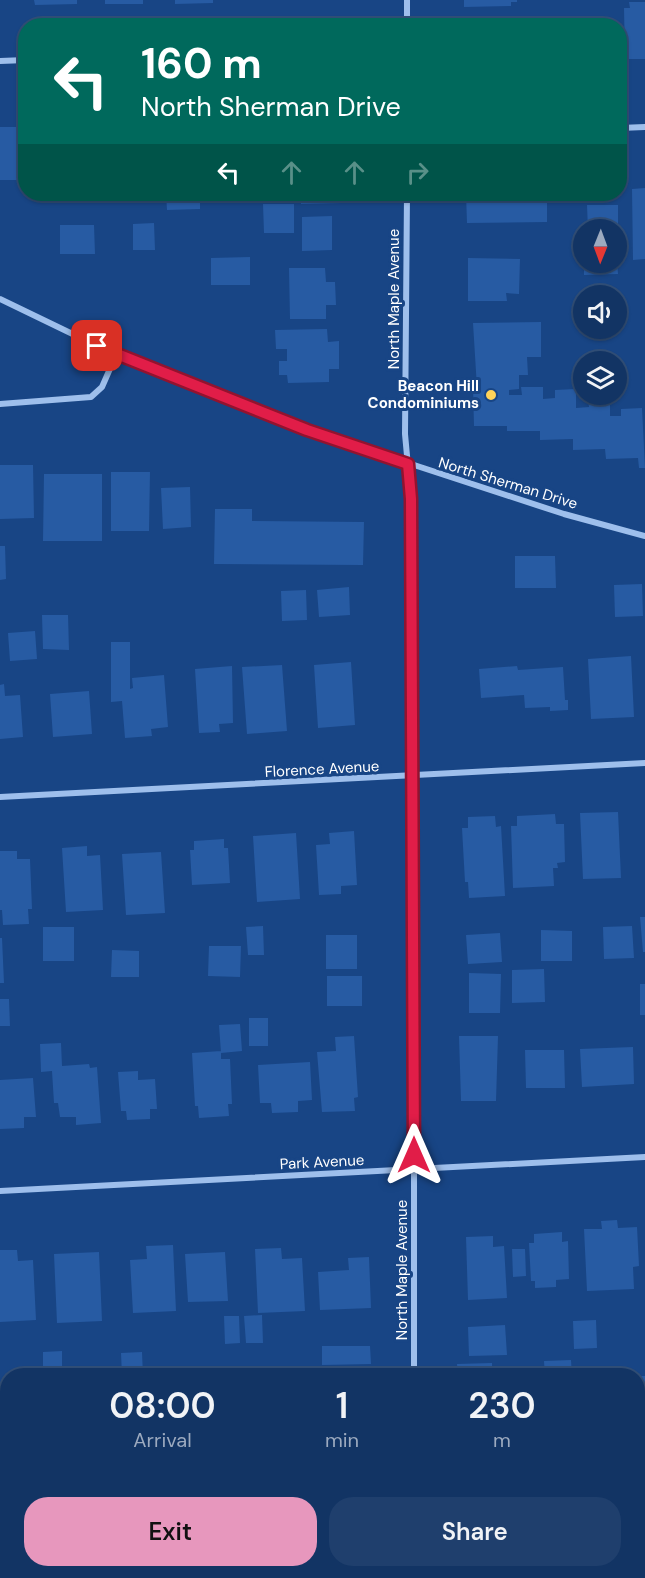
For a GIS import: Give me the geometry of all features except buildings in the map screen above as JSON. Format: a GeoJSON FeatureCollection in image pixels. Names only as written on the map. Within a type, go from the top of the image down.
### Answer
{"type":"FeatureCollection","features":[{"type":"Feature","properties":{"kind":"street"},"geometry":{"type":"LineString","coordinates":[[406,0],[406,18]]}},
{"type":"Feature","properties":{"kind":"street"},"geometry":{"type":"LineString","coordinates":[[0,61],[18,60]]}},
{"type":"Feature","properties":{"kind":"street"},"geometry":{"type":"LineString","coordinates":[[627,128],[645,127]]}},
{"type":"Feature","properties":{"kind":"street","name":"North Maple Avenue"},"geometry":{"type":"LineString","coordinates":[[407,201],[405,434],[411,499],[414,1368]]}},
{"type":"Feature","properties":{"kind":"street","name":"North Sherman Drive"},"geometry":{"type":"LineString","coordinates":[[0,299],[116,355],[307,430],[408,464],[645,536]]}},
{"type":"Feature","properties":{"kind":"street"},"geometry":{"type":"LineString","coordinates":[[0,404],[91,397],[102,387],[116,355]]}},
{"type":"Feature","properties":{"kind":"street","name":"Florence Avenue"},"geometry":{"type":"LineString","coordinates":[[0,798],[645,763]]}},
{"type":"Feature","properties":{"kind":"street","name":"Park Avenue"},"geometry":{"type":"LineString","coordinates":[[0,1191],[645,1157]]}},
{"type":"Feature","properties":{"kind":"place","name":"Beacon Hill Condominiums"},"geometry":{"type":"Point","coordinates":[491,395]}},
{"type":"Feature","properties":{"kind":"route"},"geometry":{"type":"LineString","coordinates":[[97,346],[307,430],[408,464],[411,499],[414,806],[414,1155]]}}]}
